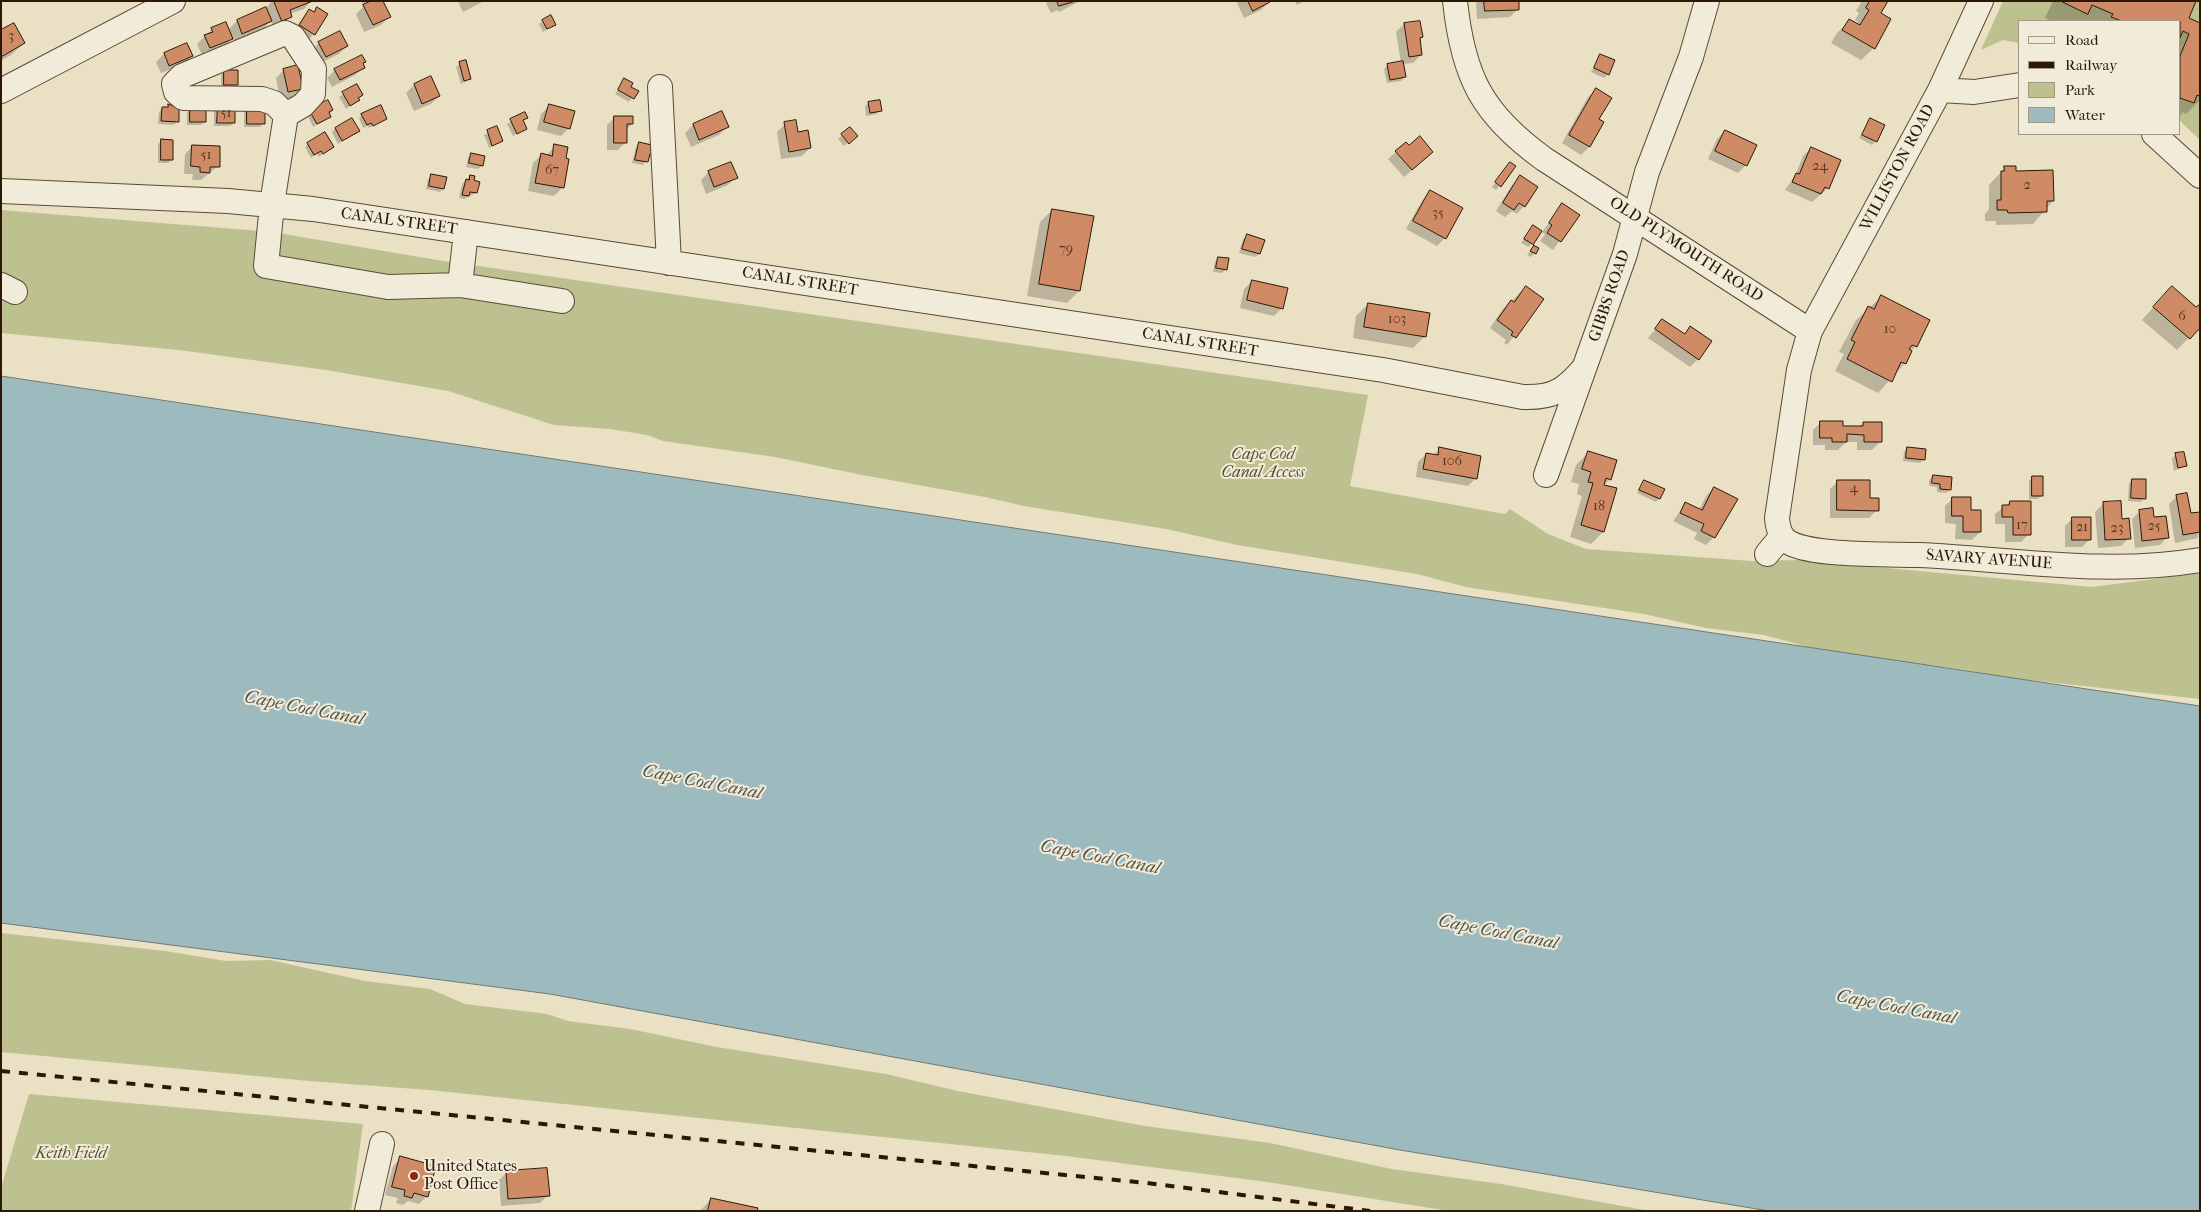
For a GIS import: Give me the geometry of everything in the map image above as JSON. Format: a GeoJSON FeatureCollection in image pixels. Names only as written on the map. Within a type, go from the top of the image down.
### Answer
{"type":"FeatureCollection","features":[{"type":"Feature","properties":{"kind":"street"},"geometry":{"type":"LineString","coordinates":[[1,91],[173,1]]}},
{"type":"Feature","properties":{"kind":"street","name":"OLD PLYMOUTH ROAD"},"geometry":{"type":"LineString","coordinates":[[1455,1],[1466,62],[1475,85],[1493,114],[1517,138],[1544,159],[1635,216],[1810,331]]}},
{"type":"Feature","properties":{"kind":"street","name":"GIBBS ROAD"},"geometry":{"type":"LineString","coordinates":[[1546,475],[1625,254],[1648,172],[1691,56],[1707,1]]}},
{"type":"Feature","properties":{"kind":"street","name":"WILLISTON ROAD"},"geometry":{"type":"LineString","coordinates":[[1810,331],[1940,90],[1981,1]]}},
{"type":"Feature","properties":{"kind":"street"},"geometry":{"type":"LineString","coordinates":[[285,33],[293,37],[314,69],[313,94],[303,105],[286,115],[274,102],[262,99],[183,98],[176,92],[174,84],[182,76],[285,33]]}},
{"type":"Feature","properties":{"kind":"street"},"geometry":{"type":"LineString","coordinates":[[1940,90],[1974,92],[2018,85]]}},
{"type":"Feature","properties":{"kind":"street"},"geometry":{"type":"LineString","coordinates":[[660,87],[669,263]]}},
{"type":"Feature","properties":{"kind":"street"},"geometry":{"type":"LineString","coordinates":[[286,115],[272,204],[266,266],[388,287],[460,285],[562,301]]}},
{"type":"Feature","properties":{"kind":"street"},"geometry":{"type":"LineString","coordinates":[[2155,135],[2200,176]]}},
{"type":"Feature","properties":{"kind":"street","name":"CANAL STREET"},"geometry":{"type":"LineString","coordinates":[[1,191],[186,198],[272,204],[1383,370],[1523,397],[1542,398],[1558,392],[1572,382],[1584,368]]}},
{"type":"Feature","properties":{"kind":"street"},"geometry":{"type":"LineString","coordinates":[[460,285],[466,232]]}},
{"type":"Feature","properties":{"kind":"street","name":"SAVARY AVENUE"},"geometry":{"type":"LineString","coordinates":[[1810,331],[1799,370],[1777,518],[1778,528],[1775,545],[1789,543],[1800,547],[1837,552],[1921,555],[2060,566],[2153,566],[2200,560]]}},
{"type":"Feature","properties":{"kind":"street"},"geometry":{"type":"LineString","coordinates":[[367,1211],[382,1144]]}},
{"type":"Feature","properties":{"kind":"green space"},"geometry":{"type":"Polygon","coordinates":[[[2003,1],[2200,1],[2200,140],[2181,122],[2181,20],[2018,20],[2018,43],[2003,40],[1981,50],[2003,1]]]}},
{"type":"Feature","properties":{"kind":"green space","name":"Cape Cod Canal Access"},"geometry":{"type":"Polygon","coordinates":[[[1,210],[272,232],[437,260],[1368,395],[1350,486],[1505,514],[1510,509],[1548,534],[1586,549],[1752,561],[1800,560],[2092,587],[2200,573],[2200,699],[1994,676],[1967,670],[1864,657],[1812,648],[1764,635],[1706,628],[1644,614],[1466,587],[1417,574],[1237,545],[1166,529],[1024,506],[775,457],[663,441],[647,435],[610,429],[554,425],[448,391],[326,370],[179,350],[1,333],[1,210]]]}},
{"type":"Feature","properties":{"kind":"green space"},"geometry":{"type":"Polygon","coordinates":[[[1,933],[165,951],[226,961],[270,960],[365,981],[430,989],[465,1004],[547,1014],[568,1021],[630,1029],[717,1047],[886,1074],[958,1091],[1145,1126],[1270,1143],[1392,1169],[1501,1184],[1650,1211],[1449,1211],[1267,1182],[1066,1156],[429,1090],[309,1081],[1,1052],[1,933]]]}},
{"type":"Feature","properties":{"kind":"green space","name":"Keith Field"},"geometry":{"type":"Polygon","coordinates":[[[29,1094],[363,1124],[351,1211],[1,1211],[1,1188],[29,1094]]]}},
{"type":"Feature","properties":{"kind":"water","name":"Cape Cod Canal"},"geometry":{"type":"Polygon","coordinates":[[[1,376],[2200,706],[2200,1211],[1769,1211],[1400,1150],[550,994],[1,923],[1,376]]]}},
{"type":"Feature","properties":{"kind":"building"},"geometry":{"type":"Polygon","coordinates":[[[274,1],[313,1],[290,10],[292,17],[282,21],[274,1]]]}},
{"type":"Feature","properties":{"kind":"building"},"geometry":{"type":"Polygon","coordinates":[[[371,1],[383,1],[391,17],[373,25],[363,5],[371,1]]]}},
{"type":"Feature","properties":{"kind":"building"},"geometry":{"type":"Polygon","coordinates":[[[1057,1],[1076,1],[1059,6],[1057,1]]]}},
{"type":"Feature","properties":{"kind":"building"},"geometry":{"type":"Polygon","coordinates":[[[1248,1],[1270,1],[1270,2],[1253,11],[1248,1]]]}},
{"type":"Feature","properties":{"kind":"building"},"geometry":{"type":"Polygon","coordinates":[[[1484,1],[1519,1],[1519,10],[1485,11],[1484,1]]]}},
{"type":"Feature","properties":{"kind":"building"},"geometry":{"type":"Polygon","coordinates":[[[1870,1],[1888,1],[1881,13],[1891,19],[1875,49],[1842,30],[1849,19],[1860,25],[1869,10],[1866,8],[1870,1]]]}},
{"type":"Feature","properties":{"kind":"building"},"geometry":{"type":"Polygon","coordinates":[[[2061,1],[2196,1],[2189,18],[2200,23],[2200,96],[2197,95],[2194,103],[2181,98],[2181,54],[2189,34],[2183,31],[2181,36],[2181,20],[2119,20],[2111,17],[2113,14],[2092,5],[2088,14],[2061,1]]]}},
{"type":"Feature","properties":{"kind":"building"},"geometry":{"type":"Polygon","coordinates":[[[266,7],[272,21],[242,34],[237,20],[266,7]]]}},
{"type":"Feature","properties":{"kind":"building"},"geometry":{"type":"Polygon","coordinates":[[[317,7],[328,14],[315,35],[299,25],[309,9],[314,12],[317,7]]]}},
{"type":"Feature","properties":{"kind":"building"},"geometry":{"type":"Polygon","coordinates":[[[551,15],[556,25],[547,29],[542,20],[551,15]]]}},
{"type":"Feature","properties":{"kind":"building"},"geometry":{"type":"Polygon","coordinates":[[[1420,21],[1423,37],[1420,38],[1422,55],[1409,57],[1404,23],[1420,21]]]}},
{"type":"Feature","properties":{"kind":"building"},"geometry":{"type":"Polygon","coordinates":[[[226,22],[233,39],[210,48],[204,35],[213,32],[211,28],[226,22]]]}},
{"type":"Feature","properties":{"kind":"building"},"geometry":{"type":"Polygon","coordinates":[[[14,23],[25,43],[1,57],[1,30],[14,23]]]}},
{"type":"Feature","properties":{"kind":"building"},"geometry":{"type":"Polygon","coordinates":[[[340,31],[348,46],[326,57],[318,42],[340,31]]]}},
{"type":"Feature","properties":{"kind":"building"},"geometry":{"type":"Polygon","coordinates":[[[187,43],[193,56],[169,66],[164,53],[187,43]]]}},
{"type":"Feature","properties":{"kind":"building"},"geometry":{"type":"Polygon","coordinates":[[[1600,54],[1615,60],[1609,75],[1594,68],[1600,54]]]}},
{"type":"Feature","properties":{"kind":"building"},"geometry":{"type":"Polygon","coordinates":[[[362,55],[366,62],[363,63],[365,68],[340,80],[334,69],[362,55]]]}},
{"type":"Feature","properties":{"kind":"building"},"geometry":{"type":"Polygon","coordinates":[[[466,60],[471,79],[464,81],[459,62],[466,60]]]}},
{"type":"Feature","properties":{"kind":"building"},"geometry":{"type":"Polygon","coordinates":[[[1403,61],[1406,77],[1390,80],[1387,64],[1403,61]]]}},
{"type":"Feature","properties":{"kind":"building"},"geometry":{"type":"Polygon","coordinates":[[[298,65],[303,89],[288,92],[283,69],[298,65]]]}},
{"type":"Feature","properties":{"kind":"building"},"geometry":{"type":"Polygon","coordinates":[[[224,70],[238,70],[238,85],[224,85],[224,70]]]}},
{"type":"Feature","properties":{"kind":"building"},"geometry":{"type":"Polygon","coordinates":[[[431,76],[440,96],[422,104],[414,84],[431,76]]]}},
{"type":"Feature","properties":{"kind":"building"},"geometry":{"type":"Polygon","coordinates":[[[624,78],[633,83],[631,87],[639,91],[634,99],[618,90],[624,78]]]}},
{"type":"Feature","properties":{"kind":"building"},"geometry":{"type":"Polygon","coordinates":[[[357,84],[363,95],[358,98],[360,100],[350,106],[342,92],[357,84]]]}},
{"type":"Feature","properties":{"kind":"building"},"geometry":{"type":"Polygon","coordinates":[[[1596,88],[1612,98],[1599,119],[1604,122],[1590,147],[1569,135],[1596,88]]]}},
{"type":"Feature","properties":{"kind":"building"},"geometry":{"type":"Polygon","coordinates":[[[328,100],[333,110],[329,112],[331,117],[317,124],[309,110],[328,100]]]}},
{"type":"Feature","properties":{"kind":"building"},"geometry":{"type":"Polygon","coordinates":[[[880,100],[882,111],[870,113],[868,102],[880,100]]]}},
{"type":"Feature","properties":{"kind":"building"},"geometry":{"type":"Polygon","coordinates":[[[168,104],[179,108],[179,122],[161,121],[162,107],[168,107],[168,104]]]}},
{"type":"Feature","properties":{"kind":"building"},"geometry":{"type":"Polygon","coordinates":[[[549,104],[575,111],[570,129],[544,122],[549,104]]]}},
{"type":"Feature","properties":{"kind":"building"},"geometry":{"type":"Polygon","coordinates":[[[218,105],[235,105],[235,123],[217,123],[218,105]]]}},
{"type":"Feature","properties":{"kind":"building"},"geometry":{"type":"Polygon","coordinates":[[[381,105],[387,119],[373,126],[371,123],[367,125],[361,114],[381,105]]]}},
{"type":"Feature","properties":{"kind":"building"},"geometry":{"type":"Polygon","coordinates":[[[190,108],[206,108],[206,122],[190,122],[190,108]]]}},
{"type":"Feature","properties":{"kind":"building"},"geometry":{"type":"Polygon","coordinates":[[[247,108],[265,109],[265,124],[247,124],[247,108]]]}},
{"type":"Feature","properties":{"kind":"building"},"geometry":{"type":"Polygon","coordinates":[[[722,111],[729,127],[699,140],[693,124],[722,111]]]}},
{"type":"Feature","properties":{"kind":"building"},"geometry":{"type":"Polygon","coordinates":[[[525,112],[528,118],[523,120],[527,129],[517,134],[510,119],[525,112]]]}},
{"type":"Feature","properties":{"kind":"building"},"geometry":{"type":"Polygon","coordinates":[[[614,116],[633,116],[633,124],[627,124],[627,143],[614,143],[614,116]]]}},
{"type":"Feature","properties":{"kind":"building"},"geometry":{"type":"Polygon","coordinates":[[[352,118],[360,131],[342,141],[335,128],[352,118]]]}},
{"type":"Feature","properties":{"kind":"building"},"geometry":{"type":"Polygon","coordinates":[[[1870,118],[1885,125],[1877,142],[1862,135],[1870,118]]]}},
{"type":"Feature","properties":{"kind":"building"},"geometry":{"type":"Polygon","coordinates":[[[796,120],[798,132],[808,130],[811,148],[789,152],[784,122],[796,120]]]}},
{"type":"Feature","properties":{"kind":"building"},"geometry":{"type":"Polygon","coordinates":[[[497,126],[503,141],[492,146],[487,130],[497,126]]]}},
{"type":"Feature","properties":{"kind":"building"},"geometry":{"type":"Polygon","coordinates":[[[850,127],[858,136],[849,144],[841,134],[850,127]]]}},
{"type":"Feature","properties":{"kind":"building"},"geometry":{"type":"Polygon","coordinates":[[[1725,130],[1757,145],[1747,166],[1715,151],[1725,130]]]}},
{"type":"Feature","properties":{"kind":"building"},"geometry":{"type":"Polygon","coordinates":[[[325,132],[334,147],[323,154],[321,151],[314,155],[307,143],[325,132]]]}},
{"type":"Feature","properties":{"kind":"building"},"geometry":{"type":"Polygon","coordinates":[[[1420,136],[1433,152],[1412,170],[1395,151],[1406,142],[1409,145],[1420,136]]]}},
{"type":"Feature","properties":{"kind":"building"},"geometry":{"type":"Polygon","coordinates":[[[161,139],[173,140],[173,160],[161,160],[161,139]]]}},
{"type":"Feature","properties":{"kind":"building"},"geometry":{"type":"Polygon","coordinates":[[[639,142],[656,146],[655,155],[650,154],[648,162],[635,160],[639,142]]]}},
{"type":"Feature","properties":{"kind":"building"},"geometry":{"type":"Polygon","coordinates":[[[554,144],[568,147],[566,158],[569,159],[564,188],[535,183],[541,153],[552,156],[554,144]]]}},
{"type":"Feature","properties":{"kind":"building"},"geometry":{"type":"Polygon","coordinates":[[[192,145],[220,146],[220,167],[210,167],[210,173],[200,172],[200,167],[191,166],[192,145]]]}},
{"type":"Feature","properties":{"kind":"building"},"geometry":{"type":"Polygon","coordinates":[[[1811,147],[1841,160],[1829,189],[1825,187],[1821,194],[1792,182],[1796,173],[1799,174],[1811,147]]]}},
{"type":"Feature","properties":{"kind":"building"},"geometry":{"type":"Polygon","coordinates":[[[471,153],[485,156],[483,166],[469,163],[471,153]]]}},
{"type":"Feature","properties":{"kind":"building"},"geometry":{"type":"Polygon","coordinates":[[[731,162],[738,178],[714,187],[708,171],[731,162]]]}},
{"type":"Feature","properties":{"kind":"building"},"geometry":{"type":"Polygon","coordinates":[[[1510,162],[1516,166],[1501,187],[1495,182],[1510,162]]]}},
{"type":"Feature","properties":{"kind":"building"},"geometry":{"type":"Polygon","coordinates":[[[2004,166],[2016,166],[2016,171],[2053,170],[2054,201],[2047,201],[2047,212],[2008,213],[2007,210],[1997,210],[1997,200],[2001,200],[2001,171],[2004,171],[2004,166]]]}},
{"type":"Feature","properties":{"kind":"building"},"geometry":{"type":"Polygon","coordinates":[[[431,174],[447,177],[444,189],[429,186],[431,174]]]}},
{"type":"Feature","properties":{"kind":"building"},"geometry":{"type":"Polygon","coordinates":[[[470,175],[475,176],[474,180],[480,182],[477,193],[470,192],[469,196],[462,195],[466,179],[469,180],[470,175]]]}},
{"type":"Feature","properties":{"kind":"building"},"geometry":{"type":"Polygon","coordinates":[[[1520,175],[1538,187],[1525,207],[1519,203],[1514,210],[1503,203],[1520,175]]]}},
{"type":"Feature","properties":{"kind":"building"},"geometry":{"type":"Polygon","coordinates":[[[1430,190],[1463,208],[1446,239],[1413,221],[1430,190]]]}},
{"type":"Feature","properties":{"kind":"building"},"geometry":{"type":"Polygon","coordinates":[[[1562,203],[1580,215],[1561,242],[1547,233],[1552,225],[1549,223],[1562,203]]]}},
{"type":"Feature","properties":{"kind":"building"},"geometry":{"type":"Polygon","coordinates":[[[1052,209],[1094,216],[1080,291],[1039,284],[1052,209]]]}},
{"type":"Feature","properties":{"kind":"building"},"geometry":{"type":"Polygon","coordinates":[[[1533,225],[1542,231],[1533,245],[1524,239],[1533,225]]]}},
{"type":"Feature","properties":{"kind":"building"},"geometry":{"type":"Polygon","coordinates":[[[1247,234],[1265,240],[1260,254],[1242,249],[1247,234]]]}},
{"type":"Feature","properties":{"kind":"building"},"geometry":{"type":"Polygon","coordinates":[[[1534,245],[1539,248],[1536,254],[1530,251],[1534,245]]]}},
{"type":"Feature","properties":{"kind":"building"},"geometry":{"type":"Polygon","coordinates":[[[1218,257],[1229,258],[1227,270],[1216,268],[1218,257]]]}},
{"type":"Feature","properties":{"kind":"building"},"geometry":{"type":"Polygon","coordinates":[[[1252,280],[1288,288],[1283,309],[1247,300],[1252,280]]]}},
{"type":"Feature","properties":{"kind":"building"},"geometry":{"type":"Polygon","coordinates":[[[1526,286],[1544,299],[1516,338],[1511,335],[1513,332],[1497,320],[1511,300],[1514,302],[1526,286]]]}},
{"type":"Feature","properties":{"kind":"building"},"geometry":{"type":"Polygon","coordinates":[[[2172,286],[2196,307],[2200,304],[2200,328],[2190,339],[2153,307],[2172,286]]]}},
{"type":"Feature","properties":{"kind":"building"},"geometry":{"type":"Polygon","coordinates":[[[1881,295],[1930,320],[1917,347],[1912,345],[1909,349],[1912,351],[1906,364],[1901,362],[1892,382],[1847,359],[1855,342],[1851,340],[1868,306],[1874,309],[1881,295]]]}},
{"type":"Feature","properties":{"kind":"building"},"geometry":{"type":"Polygon","coordinates":[[[1368,303],[1430,313],[1426,337],[1364,327],[1368,303]]]}},
{"type":"Feature","properties":{"kind":"building"},"geometry":{"type":"Polygon","coordinates":[[[1662,319],[1685,334],[1690,326],[1712,341],[1699,360],[1655,329],[1662,319]]]}},
{"type":"Feature","properties":{"kind":"building"},"geometry":{"type":"Polygon","coordinates":[[[1820,421],[1843,421],[1843,426],[1863,426],[1863,422],[1882,422],[1882,442],[1864,442],[1864,435],[1847,434],[1847,442],[1832,442],[1832,438],[1820,438],[1820,421]]]}},
{"type":"Feature","properties":{"kind":"building"},"geometry":{"type":"Polygon","coordinates":[[[1439,447],[1481,456],[1477,479],[1423,469],[1426,453],[1438,455],[1439,447]]]}},
{"type":"Feature","properties":{"kind":"building"},"geometry":{"type":"Polygon","coordinates":[[[1907,447],[1926,449],[1925,460],[1906,458],[1907,447]]]}},
{"type":"Feature","properties":{"kind":"building"},"geometry":{"type":"Polygon","coordinates":[[[1588,451],[1617,460],[1611,480],[1606,478],[1604,485],[1617,488],[1604,532],[1581,525],[1593,483],[1588,482],[1591,472],[1582,469],[1588,451]]]}},
{"type":"Feature","properties":{"kind":"building"},"geometry":{"type":"Polygon","coordinates":[[[2184,452],[2187,466],[2178,468],[2175,453],[2184,452]]]}},
{"type":"Feature","properties":{"kind":"building"},"geometry":{"type":"Polygon","coordinates":[[[1933,475],[1952,477],[1951,490],[1940,489],[1940,484],[1932,483],[1933,475]]]}},
{"type":"Feature","properties":{"kind":"building"},"geometry":{"type":"Polygon","coordinates":[[[2032,476],[2043,476],[2043,496],[2032,496],[2032,476]]]}},
{"type":"Feature","properties":{"kind":"building"},"geometry":{"type":"Polygon","coordinates":[[[2132,479],[2146,479],[2146,499],[2131,498],[2132,479]]]}},
{"type":"Feature","properties":{"kind":"building"},"geometry":{"type":"Polygon","coordinates":[[[1644,480],[1665,489],[1660,499],[1639,490],[1644,480]]]}},
{"type":"Feature","properties":{"kind":"building"},"geometry":{"type":"Polygon","coordinates":[[[1837,480],[1870,480],[1870,498],[1879,498],[1879,511],[1837,510],[1837,480]]]}},
{"type":"Feature","properties":{"kind":"building"},"geometry":{"type":"Polygon","coordinates":[[[1714,487],[1738,499],[1715,538],[1701,531],[1704,524],[1680,513],[1685,502],[1702,510],[1714,487]]]}},
{"type":"Feature","properties":{"kind":"building"},"geometry":{"type":"Polygon","coordinates":[[[2187,493],[2191,513],[2200,512],[2200,532],[2183,535],[2176,495],[2187,493]]]}},
{"type":"Feature","properties":{"kind":"building"},"geometry":{"type":"Polygon","coordinates":[[[1952,497],[1971,497],[1971,510],[1981,510],[1981,532],[1963,532],[1963,516],[1952,516],[1952,497]]]}},
{"type":"Feature","properties":{"kind":"building"},"geometry":{"type":"Polygon","coordinates":[[[2010,501],[2031,501],[2031,535],[2013,535],[2013,517],[2002,517],[2002,505],[2009,505],[2010,501]]]}},
{"type":"Feature","properties":{"kind":"building"},"geometry":{"type":"Polygon","coordinates":[[[2121,501],[2122,519],[2129,518],[2131,539],[2105,540],[2103,502],[2121,501]]]}},
{"type":"Feature","properties":{"kind":"building"},"geometry":{"type":"Polygon","coordinates":[[[2153,508],[2154,517],[2166,516],[2169,538],[2142,541],[2139,510],[2153,508]]]}},
{"type":"Feature","properties":{"kind":"building"},"geometry":{"type":"Polygon","coordinates":[[[2072,517],[2091,517],[2091,540],[2072,540],[2072,517]]]}},
{"type":"Feature","properties":{"kind":"building","name":"United States Post Office"},"geometry":{"type":"Polygon","coordinates":[[[400,1156],[436,1166],[428,1197],[414,1193],[412,1198],[404,1196],[405,1190],[392,1187],[400,1156]]]}},
{"type":"Feature","properties":{"kind":"building"},"geometry":{"type":"Polygon","coordinates":[[[547,1168],[550,1196],[508,1199],[506,1171],[547,1168]]]}},
{"type":"Feature","properties":{"kind":"building"},"geometry":{"type":"Polygon","coordinates":[[[711,1198],[758,1208],[757,1211],[708,1211],[711,1198]]]}},
{"type":"Feature","properties":{"kind":"railway"},"geometry":{"type":"LineString","coordinates":[[1,1071],[1147,1183],[1370,1211]]}},
{"type":"Feature","properties":{"kind":"place","name":"United States Post Office"},"geometry":{"type":"Point","coordinates":[414,1176]}}]}
